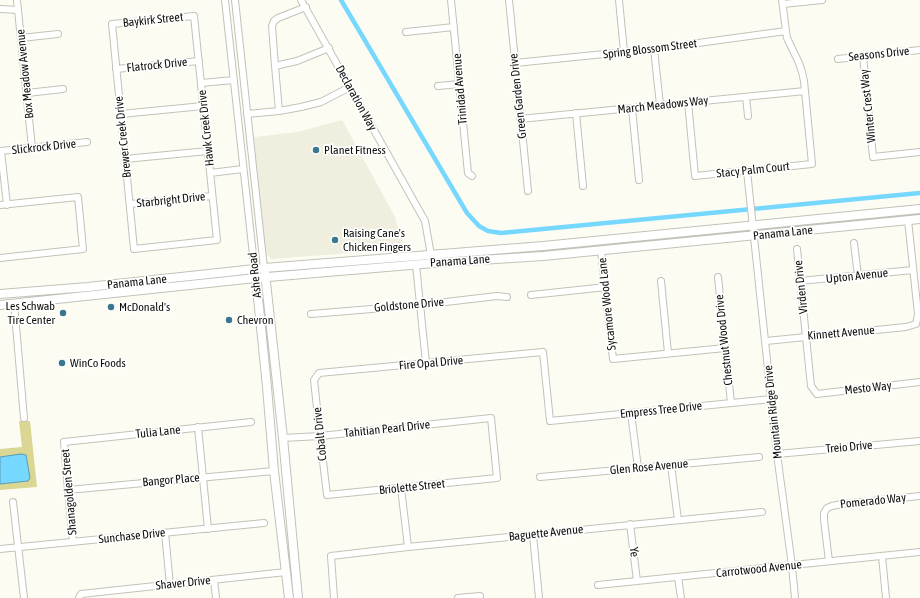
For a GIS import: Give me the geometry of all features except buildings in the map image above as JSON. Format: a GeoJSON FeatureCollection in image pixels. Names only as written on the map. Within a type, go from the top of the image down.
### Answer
{"type":"FeatureCollection","features":[{"type":"Feature","properties":{"kind":"main road","name":"Panama Lane"},"geometry":{"type":"LineString","coordinates":[[0,305],[148,290],[255,274],[264,268],[632,237],[920,209]]}},
{"type":"Feature","properties":{"kind":"main road"},"geometry":{"type":"LineString","coordinates":[[908,220],[913,214],[920,212]]}},
{"type":"Feature","properties":{"kind":"main road","name":"Panama Lane"},"geometry":{"type":"LineString","coordinates":[[0,294],[255,274],[265,277],[543,256],[754,236],[920,218]]}},
{"type":"Feature","properties":{"kind":"main road"},"geometry":{"type":"LineString","coordinates":[[601,250],[606,244],[629,242],[632,237]]}},
{"type":"Feature","properties":{"kind":"main road"},"geometry":{"type":"LineString","coordinates":[[416,265],[431,255]]}},
{"type":"Feature","properties":{"kind":"main road","name":"Ashe Road"},"geometry":{"type":"LineString","coordinates":[[264,268],[283,438],[298,598]]}},
{"type":"Feature","properties":{"kind":"main road","name":"Ashe Road"},"geometry":{"type":"LineString","coordinates":[[255,274],[274,471],[289,598]]}},
{"type":"Feature","properties":{"kind":"main road"},"geometry":{"type":"LineString","coordinates":[[14,303],[19,298],[52,290]]}},
{"type":"Feature","properties":{"kind":"main road"},"geometry":{"type":"LineString","coordinates":[[263,355],[268,361],[272,390],[278,397]]}},
{"type":"Feature","properties":{"kind":"main road"},"geometry":{"type":"LineString","coordinates":[[268,398],[272,405],[275,432],[278,436],[283,438]]}},
{"type":"Feature","properties":{"kind":"main road"},"geometry":{"type":"LineString","coordinates":[[274,471],[280,476],[287,517],[290,520]]}},
{"type":"Feature","properties":{"kind":"street","name":"Box Meadow Avenue"},"geometry":{"type":"LineString","coordinates":[[17,0],[32,148]]}},
{"type":"Feature","properties":{"kind":"street","name":"Ashe Road"},"geometry":{"type":"LineString","coordinates":[[225,0],[255,274]]}},
{"type":"Feature","properties":{"kind":"street","name":"Ashe Road"},"geometry":{"type":"LineString","coordinates":[[235,0],[264,268]]}},
{"type":"Feature","properties":{"kind":"street","name":"Declaration Way"},"geometry":{"type":"LineString","coordinates":[[301,0],[425,221],[431,255]]}},
{"type":"Feature","properties":{"kind":"street","name":"Trinidad Avenue"},"geometry":{"type":"LineString","coordinates":[[451,0],[468,172],[472,176]]}},
{"type":"Feature","properties":{"kind":"street","name":"Green Garden Drive"},"geometry":{"type":"LineString","coordinates":[[509,0],[528,192]]}},
{"type":"Feature","properties":{"kind":"street"},"geometry":{"type":"LineString","coordinates":[[619,0],[624,52]]}},
{"type":"Feature","properties":{"kind":"street"},"geometry":{"type":"LineString","coordinates":[[805,91],[802,72],[787,38],[783,2],[822,0]]}},
{"type":"Feature","properties":{"kind":"street"},"geometry":{"type":"LineString","coordinates":[[280,111],[274,66],[272,26],[274,21],[278,18],[306,7]]}},
{"type":"Feature","properties":{"kind":"street"},"geometry":{"type":"LineString","coordinates":[[0,9],[18,10]]}},
{"type":"Feature","properties":{"kind":"street","name":"Baykirk Street"},"geometry":{"type":"LineString","coordinates":[[112,24],[194,16]]}},
{"type":"Feature","properties":{"kind":"street","name":"Hawk Creek Drive"},"geometry":{"type":"LineString","coordinates":[[134,249],[217,240],[194,16]]}},
{"type":"Feature","properties":{"kind":"street","name":"Brewer Creek Drive"},"geometry":{"type":"LineString","coordinates":[[112,24],[134,249]]}},
{"type":"Feature","properties":{"kind":"street"},"geometry":{"type":"LineString","coordinates":[[406,32],[454,27]]}},
{"type":"Feature","properties":{"kind":"street","name":"Spring Blossom Street"},"geometry":{"type":"LineString","coordinates":[[515,63],[654,49],[786,31]]}},
{"type":"Feature","properties":{"kind":"street"},"geometry":{"type":"LineString","coordinates":[[21,38],[58,34]]}},
{"type":"Feature","properties":{"kind":"street"},"geometry":{"type":"LineString","coordinates":[[274,66],[297,60],[329,48]]}},
{"type":"Feature","properties":{"kind":"street"},"geometry":{"type":"LineString","coordinates":[[654,49],[660,105]]}},
{"type":"Feature","properties":{"kind":"street","name":"Seasons Drive"},"geometry":{"type":"LineString","coordinates":[[838,59],[920,50]]}},
{"type":"Feature","properties":{"kind":"street","name":"Winter Crest Way"},"geometry":{"type":"LineString","coordinates":[[863,56],[873,156],[920,152]]}},
{"type":"Feature","properties":{"kind":"street","name":"Flatrock Drive"},"geometry":{"type":"LineString","coordinates":[[116,69],[199,61]]}},
{"type":"Feature","properties":{"kind":"street"},"geometry":{"type":"LineString","coordinates":[[201,83],[234,80]]}},
{"type":"Feature","properties":{"kind":"street"},"geometry":{"type":"LineString","coordinates":[[438,86],[460,84]]}},
{"type":"Feature","properties":{"kind":"street"},"geometry":{"type":"LineString","coordinates":[[247,114],[280,111],[321,102],[350,87]]}},
{"type":"Feature","properties":{"kind":"street"},"geometry":{"type":"LineString","coordinates":[[27,93],[63,89]]}},
{"type":"Feature","properties":{"kind":"street","name":"March Meadows Way"},"geometry":{"type":"LineString","coordinates":[[520,119],[805,91]]}},
{"type":"Feature","properties":{"kind":"street","name":"Stacy Palm Court"},"geometry":{"type":"LineString","coordinates":[[688,102],[695,176],[812,164],[805,91]]}},
{"type":"Feature","properties":{"kind":"street"},"geometry":{"type":"LineString","coordinates":[[746,96],[748,116]]}},
{"type":"Feature","properties":{"kind":"street"},"geometry":{"type":"LineString","coordinates":[[121,114],[203,106]]}},
{"type":"Feature","properties":{"kind":"street"},"geometry":{"type":"LineString","coordinates":[[632,108],[639,180]]}},
{"type":"Feature","properties":{"kind":"street"},"geometry":{"type":"LineString","coordinates":[[576,113],[583,186]]}},
{"type":"Feature","properties":{"kind":"street","name":"Slickrock Drive"},"geometry":{"type":"LineString","coordinates":[[1,151],[87,142]]}},
{"type":"Feature","properties":{"kind":"street"},"geometry":{"type":"LineString","coordinates":[[1,151],[7,205]]}},
{"type":"Feature","properties":{"kind":"street"},"geometry":{"type":"LineString","coordinates":[[125,159],[208,151]]}},
{"type":"Feature","properties":{"kind":"street"},"geometry":{"type":"LineString","coordinates":[[210,173],[243,169]]}},
{"type":"Feature","properties":{"kind":"street","name":"Mountain Ridge Drive"},"geometry":{"type":"LineString","coordinates":[[747,171],[795,598]]}},
{"type":"Feature","properties":{"kind":"street","name":"Starbright Drive"},"geometry":{"type":"LineString","coordinates":[[130,204],[212,196]]}},
{"type":"Feature","properties":{"kind":"street"},"geometry":{"type":"LineString","coordinates":[[0,205],[78,197],[83,249],[0,258]]}},
{"type":"Feature","properties":{"kind":"street"},"geometry":{"type":"LineString","coordinates":[[908,220],[913,270]]}},
{"type":"Feature","properties":{"kind":"street"},"geometry":{"type":"LineString","coordinates":[[854,243],[858,276]]}},
{"type":"Feature","properties":{"kind":"street","name":"Virden Drive"},"geometry":{"type":"LineString","coordinates":[[797,249],[811,386],[817,394]]}},
{"type":"Feature","properties":{"kind":"street","name":"Sycamore Wood Lane"},"geometry":{"type":"LineString","coordinates":[[601,250],[614,359],[668,353]]}},
{"type":"Feature","properties":{"kind":"street"},"geometry":{"type":"LineString","coordinates":[[416,265],[426,363]]}},
{"type":"Feature","properties":{"kind":"street","name":"Upton Avenue"},"geometry":{"type":"LineString","coordinates":[[800,281],[913,270]]}},
{"type":"Feature","properties":{"kind":"street","name":"Kinnett Avenue"},"geometry":{"type":"LineString","coordinates":[[766,341],[906,327],[916,324],[918,314],[913,270]]}},
{"type":"Feature","properties":{"kind":"street","name":"Chestnut Wood Drive"},"geometry":{"type":"LineString","coordinates":[[718,277],[731,403]]}},
{"type":"Feature","properties":{"kind":"street"},"geometry":{"type":"LineString","coordinates":[[662,281],[668,353],[725,348]]}},
{"type":"Feature","properties":{"kind":"street"},"geometry":{"type":"LineString","coordinates":[[531,295],[606,287]]}},
{"type":"Feature","properties":{"kind":"street","name":"Goldstone Drive"},"geometry":{"type":"LineString","coordinates":[[310,314],[420,305],[497,296],[507,297]]}},
{"type":"Feature","properties":{"kind":"street"},"geometry":{"type":"LineString","coordinates":[[14,303],[24,418]]}},
{"type":"Feature","properties":{"kind":"street","name":"Fire Opal Drive"},"geometry":{"type":"LineString","coordinates":[[319,373],[543,352],[550,421]]}},
{"type":"Feature","properties":{"kind":"street","name":"Cobalt Drive"},"geometry":{"type":"LineString","coordinates":[[319,373],[314,380],[327,495]]}},
{"type":"Feature","properties":{"kind":"street","name":"Mesto Way"},"geometry":{"type":"LineString","coordinates":[[817,394],[920,382]]}},
{"type":"Feature","properties":{"kind":"street","name":"Empress Tree Drive"},"geometry":{"type":"LineString","coordinates":[[550,421],[772,399]]}},
{"type":"Feature","properties":{"kind":"street"},"geometry":{"type":"LineString","coordinates":[[631,413],[638,468]]}},
{"type":"Feature","properties":{"kind":"street","name":"Tahitian Pearl Drive"},"geometry":{"type":"LineString","coordinates":[[283,438],[320,436],[491,418],[497,478]]}},
{"type":"Feature","properties":{"kind":"street","name":"Tulia Lane"},"geometry":{"type":"LineString","coordinates":[[64,442],[251,422]]}},
{"type":"Feature","properties":{"kind":"street"},"geometry":{"type":"LineString","coordinates":[[198,428],[208,529]]}},
{"type":"Feature","properties":{"kind":"street","name":"Treio Drive"},"geometry":{"type":"LineString","coordinates":[[778,454],[920,440]]}},
{"type":"Feature","properties":{"kind":"street","name":"Shanagolden Street"},"geometry":{"type":"LineString","coordinates":[[64,442],[74,542]]}},
{"type":"Feature","properties":{"kind":"street","name":"Glen Rose Avenue"},"geometry":{"type":"LineString","coordinates":[[540,477],[759,456]]}},
{"type":"Feature","properties":{"kind":"street"},"geometry":{"type":"LineString","coordinates":[[671,465],[678,520]]}},
{"type":"Feature","properties":{"kind":"street","name":"Bangor Place"},"geometry":{"type":"LineString","coordinates":[[68,490],[274,471]]}},
{"type":"Feature","properties":{"kind":"street","name":"Briolette Street"},"geometry":{"type":"LineString","coordinates":[[327,495],[497,478]]}},
{"type":"Feature","properties":{"kind":"street"},"geometry":{"type":"LineString","coordinates":[[401,488],[408,547]]}},
{"type":"Feature","properties":{"kind":"street","name":"Pomerado Way"},"geometry":{"type":"LineString","coordinates":[[829,561],[824,520],[824,513],[827,508],[842,504],[920,496]]}},
{"type":"Feature","properties":{"kind":"street"},"geometry":{"type":"LineString","coordinates":[[13,502],[22,598]]}},
{"type":"Feature","properties":{"kind":"street","name":"Baguette Avenue"},"geometry":{"type":"LineString","coordinates":[[334,598],[331,556],[630,524],[762,512]]}},
{"type":"Feature","properties":{"kind":"street","name":"Sunchase Drive"},"geometry":{"type":"LineString","coordinates":[[0,549],[264,523]]}},
{"type":"Feature","properties":{"kind":"street","name":"Ye"},"geometry":{"type":"LineString","coordinates":[[630,524],[637,581]]}},
{"type":"Feature","properties":{"kind":"street"},"geometry":{"type":"LineString","coordinates":[[165,533],[170,585]]}},
{"type":"Feature","properties":{"kind":"street"},"geometry":{"type":"LineString","coordinates":[[533,535],[539,598]]}},
{"type":"Feature","properties":{"kind":"street","name":"Carrotwood Avenue"},"geometry":{"type":"LineString","coordinates":[[598,584],[792,566],[920,552]]}},
{"type":"Feature","properties":{"kind":"street"},"geometry":{"type":"LineString","coordinates":[[882,556],[886,598]]}},
{"type":"Feature","properties":{"kind":"street","name":"Shaver Drive"},"geometry":{"type":"LineString","coordinates":[[80,596],[286,572]]}},
{"type":"Feature","properties":{"kind":"street"},"geometry":{"type":"LineString","coordinates":[[678,577],[681,598]]}},
{"type":"Feature","properties":{"kind":"street"},"geometry":{"type":"LineString","coordinates":[[214,580],[216,598]]}},
{"type":"Feature","properties":{"kind":"street"},"geometry":{"type":"LineString","coordinates":[[458,598],[480,596]]}},
{"type":"Feature","properties":{"kind":"shaded area"},"geometry":{"type":"Polygon","coordinates":[[[342,120],[394,215],[405,249],[272,259],[265,254],[254,137],[297,132],[342,120]]]}},
{"type":"Feature","properties":{"kind":"shaded area"},"geometry":{"type":"Polygon","coordinates":[[[19,421],[30,421],[37,487],[0,490],[0,449],[22,447],[19,421]]]}},
{"type":"Feature","properties":{"kind":"water"},"geometry":{"type":"Polygon","coordinates":[[[21,454],[26,455],[30,478],[28,481],[0,484],[0,457],[21,454]]]}},
{"type":"Feature","properties":{"kind":"waterway"},"geometry":{"type":"LineString","coordinates":[[341,0],[467,213],[479,226],[488,231],[501,233],[920,193]]}},
{"type":"Feature","properties":{"kind":"place","name":"Planet Fitness"},"geometry":{"type":"Point","coordinates":[316,150]}},
{"type":"Feature","properties":{"kind":"place","name":"Raising Cane's Chicken Fingers"},"geometry":{"type":"Point","coordinates":[335,240]}},
{"type":"Feature","properties":{"kind":"place","name":"McDonald's"},"geometry":{"type":"Point","coordinates":[111,307]}},
{"type":"Feature","properties":{"kind":"place","name":"Les Schwab Tire Center"},"geometry":{"type":"Point","coordinates":[63,313]}},
{"type":"Feature","properties":{"kind":"place","name":"Chevron"},"geometry":{"type":"Point","coordinates":[229,320]}},
{"type":"Feature","properties":{"kind":"place","name":"WinCo Foods"},"geometry":{"type":"Point","coordinates":[62,363]}}]}
